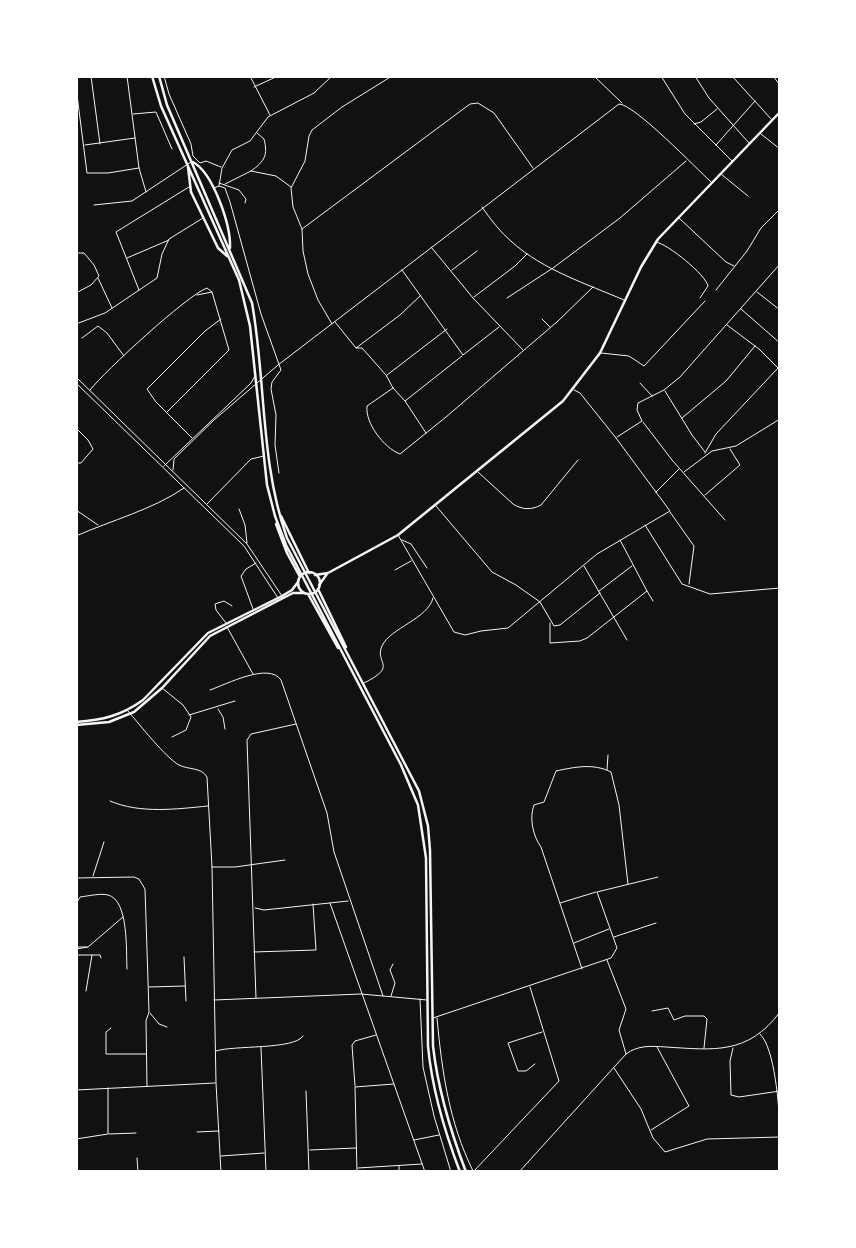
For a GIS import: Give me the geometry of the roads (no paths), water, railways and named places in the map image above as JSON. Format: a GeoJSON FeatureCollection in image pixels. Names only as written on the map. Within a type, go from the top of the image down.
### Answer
{"type":"FeatureCollection","features":[{"type":"Feature","properties":{"kind":"main road"},"geometry":{"type":"LineString","coordinates":[[152,76],[161,106],[229,258],[246,303],[267,485],[275,516],[286,545],[408,780],[422,827],[426,858],[430,1067],[439,1112],[460,1172]]}},
{"type":"Feature","properties":{"kind":"main road"},"geometry":{"type":"LineString","coordinates":[[159,76],[167,105],[252,302],[262,378],[268,447],[279,513],[288,538],[413,777],[428,826],[433,1046],[438,1083],[448,1122],[466,1172]]}},
{"type":"Feature","properties":{"kind":"main road"},"geometry":{"type":"LineString","coordinates":[[279,513],[309,573],[314,575],[328,573],[398,535],[436,506],[549,414],[573,389],[600,353],[625,300],[656,242],[780,112]]}},
{"type":"Feature","properties":{"kind":"main road"},"geometry":{"type":"LineString","coordinates":[[192,161],[205,171],[213,188],[227,222],[231,237],[230,249]]}},
{"type":"Feature","properties":{"kind":"main road"},"geometry":{"type":"LineString","coordinates":[[187,163],[189,186],[218,248],[229,258]]}},
{"type":"Feature","properties":{"kind":"main road"},"geometry":{"type":"LineString","coordinates":[[275,516],[277,530],[300,577]]}},
{"type":"Feature","properties":{"kind":"main road"},"geometry":{"type":"LineString","coordinates":[[283,598],[292,590],[300,577],[309,573]]}},
{"type":"Feature","properties":{"kind":"main road"},"geometry":{"type":"LineString","coordinates":[[328,573],[318,589],[345,642],[346,651]]}},
{"type":"Feature","properties":{"kind":"main road"},"geometry":{"type":"LineString","coordinates":[[314,575],[319,585]]}},
{"type":"Feature","properties":{"kind":"main road"},"geometry":{"type":"LineString","coordinates":[[298,582],[299,588],[306,593],[342,653]]}},
{"type":"Feature","properties":{"kind":"main road"},"geometry":{"type":"LineString","coordinates":[[76,724],[108,722],[130,714],[162,688],[200,644],[227,624],[293,593],[306,593],[318,589]]}},
{"type":"Feature","properties":{"kind":"main road"},"geometry":{"type":"LineString","coordinates":[[76,724],[108,719],[127,711],[143,700],[198,641],[254,610],[279,600]]}},
{"type":"Feature","properties":{"kind":"main road"},"geometry":{"type":"LineString","coordinates":[[377,719],[382,716]]}},
{"type":"Feature","properties":{"kind":"street"},"geometry":{"type":"LineString","coordinates":[[91,76],[100,144]]}},
{"type":"Feature","properties":{"kind":"street"},"geometry":{"type":"LineString","coordinates":[[127,76],[139,168],[146,192]]}},
{"type":"Feature","properties":{"kind":"street"},"geometry":{"type":"LineString","coordinates":[[164,76],[169,94],[191,144],[193,156],[200,163],[206,161],[222,168]]}},
{"type":"Feature","properties":{"kind":"street"},"geometry":{"type":"LineString","coordinates":[[250,76],[270,115]]}},
{"type":"Feature","properties":{"kind":"street"},"geometry":{"type":"LineString","coordinates":[[254,87],[278,76]]}},
{"type":"Feature","properties":{"kind":"street"},"geometry":{"type":"LineString","coordinates":[[219,186],[222,168],[232,150],[250,141],[262,122],[270,115],[314,93],[332,76]]}},
{"type":"Feature","properties":{"kind":"street"},"geometry":{"type":"LineString","coordinates":[[332,324],[318,300],[308,274],[303,251],[302,229],[293,207],[291,188],[305,161],[309,136],[318,124],[392,76]]}},
{"type":"Feature","properties":{"kind":"street"},"geometry":{"type":"LineString","coordinates":[[594,76],[622,104],[655,129],[712,183]]}},
{"type":"Feature","properties":{"kind":"street"},"geometry":{"type":"LineString","coordinates":[[661,76],[694,124],[732,161]]}},
{"type":"Feature","properties":{"kind":"street"},"geometry":{"type":"LineString","coordinates":[[694,76],[717,108],[749,144]]}},
{"type":"Feature","properties":{"kind":"street"},"geometry":{"type":"LineString","coordinates":[[732,76],[772,120]]}},
{"type":"Feature","properties":{"kind":"street"},"geometry":{"type":"LineString","coordinates":[[773,76],[780,85]]}},
{"type":"Feature","properties":{"kind":"street"},"geometry":{"type":"LineString","coordinates":[[76,87],[85,144],[87,172],[108,173],[139,168]]}},
{"type":"Feature","properties":{"kind":"street"},"geometry":{"type":"LineString","coordinates":[[716,145],[755,100]]}},
{"type":"Feature","properties":{"kind":"street"},"geometry":{"type":"LineString","coordinates":[[302,229],[470,104],[478,103],[494,113],[533,169]]}},
{"type":"Feature","properties":{"kind":"street"},"geometry":{"type":"LineString","coordinates":[[173,470],[174,459],[262,378],[482,207],[613,108],[622,104]]}},
{"type":"Feature","properties":{"kind":"street"},"geometry":{"type":"LineString","coordinates":[[694,124],[701,122],[717,108]]}},
{"type":"Feature","properties":{"kind":"street"},"geometry":{"type":"LineString","coordinates":[[133,114],[156,112],[172,149]]}},
{"type":"Feature","properties":{"kind":"street"},"geometry":{"type":"LineString","coordinates":[[225,184],[251,171],[263,162],[266,156],[264,138],[256,133]]}},
{"type":"Feature","properties":{"kind":"street"},"geometry":{"type":"LineString","coordinates":[[759,133],[780,149]]}},
{"type":"Feature","properties":{"kind":"street"},"geometry":{"type":"LineString","coordinates":[[85,144],[100,144],[136,138]]}},
{"type":"Feature","properties":{"kind":"street"},"geometry":{"type":"LineString","coordinates":[[507,298],[553,268],[626,213],[687,160]]}},
{"type":"Feature","properties":{"kind":"street"},"geometry":{"type":"LineString","coordinates":[[94,205],[132,201],[192,161]]}},
{"type":"Feature","properties":{"kind":"street"},"geometry":{"type":"LineString","coordinates":[[251,171],[276,176],[283,184],[291,188]]}},
{"type":"Feature","properties":{"kind":"street"},"geometry":{"type":"LineString","coordinates":[[721,173],[748,196]]}},
{"type":"Feature","properties":{"kind":"street"},"geometry":{"type":"LineString","coordinates":[[218,183],[239,190],[246,199],[245,203]]}},
{"type":"Feature","properties":{"kind":"street"},"geometry":{"type":"LineString","coordinates":[[140,290],[116,231],[189,186]]}},
{"type":"Feature","properties":{"kind":"street"},"geometry":{"type":"LineString","coordinates":[[213,188],[219,186],[225,188],[261,314],[280,372],[272,382],[271,389],[276,415],[275,445],[280,473]]}},
{"type":"Feature","properties":{"kind":"street"},"geometry":{"type":"LineString","coordinates":[[482,207],[500,232],[527,254],[593,287],[625,300]]}},
{"type":"Feature","properties":{"kind":"street"},"geometry":{"type":"LineString","coordinates":[[716,290],[748,252],[761,228],[780,209]]}},
{"type":"Feature","properties":{"kind":"street"},"geometry":{"type":"LineString","coordinates":[[126,259],[169,240],[204,217]]}},
{"type":"Feature","properties":{"kind":"street"},"geometry":{"type":"LineString","coordinates":[[678,217],[726,262],[735,266]]}},
{"type":"Feature","properties":{"kind":"street"},"geometry":{"type":"LineString","coordinates":[[76,324],[96,318],[113,309],[157,278],[162,254],[169,240]]}},
{"type":"Feature","properties":{"kind":"street"},"geometry":{"type":"LineString","coordinates":[[656,242],[665,245],[704,277],[708,286],[700,298]]}},
{"type":"Feature","properties":{"kind":"street"},"geometry":{"type":"LineString","coordinates":[[431,247],[473,298],[523,351]]}},
{"type":"Feature","properties":{"kind":"street"},"geometry":{"type":"LineString","coordinates":[[452,271],[477,251]]}},
{"type":"Feature","properties":{"kind":"street"},"geometry":{"type":"LineString","coordinates":[[76,253],[84,253],[94,265],[113,309]]}},
{"type":"Feature","properties":{"kind":"street"},"geometry":{"type":"LineString","coordinates":[[473,298],[515,266],[527,254]]}},
{"type":"Feature","properties":{"kind":"street"},"geometry":{"type":"LineString","coordinates":[[725,520],[642,422],[636,410],[637,406],[664,390],[680,377],[780,264]]}},
{"type":"Feature","properties":{"kind":"street"},"geometry":{"type":"LineString","coordinates":[[402,269],[463,355]]}},
{"type":"Feature","properties":{"kind":"street"},"geometry":{"type":"LineString","coordinates":[[76,293],[90,285],[98,277]]}},
{"type":"Feature","properties":{"kind":"street"},"geometry":{"type":"LineString","coordinates":[[392,388],[367,406],[368,415],[378,436],[390,448],[400,454],[427,434],[550,328],[593,287]]}},
{"type":"Feature","properties":{"kind":"street"},"geometry":{"type":"LineString","coordinates":[[90,390],[106,371],[125,357],[173,313],[207,288],[212,292],[229,350],[167,412]]}},
{"type":"Feature","properties":{"kind":"street"},"geometry":{"type":"LineString","coordinates":[[196,295],[212,292]]}},
{"type":"Feature","properties":{"kind":"street"},"geometry":{"type":"LineString","coordinates":[[756,292],[780,310]]}},
{"type":"Feature","properties":{"kind":"street"},"geometry":{"type":"LineString","coordinates":[[356,348],[400,315],[421,296]]}},
{"type":"Feature","properties":{"kind":"street"},"geometry":{"type":"LineString","coordinates":[[600,353],[628,356],[644,366],[705,301]]}},
{"type":"Feature","properties":{"kind":"street"},"geometry":{"type":"LineString","coordinates":[[741,310],[780,343]]}},
{"type":"Feature","properties":{"kind":"street"},"geometry":{"type":"LineString","coordinates":[[192,438],[156,402],[147,389],[206,331],[221,319]]}},
{"type":"Feature","properties":{"kind":"street"},"geometry":{"type":"LineString","coordinates":[[542,319],[550,328]]}},
{"type":"Feature","properties":{"kind":"street"},"geometry":{"type":"LineString","coordinates":[[335,322],[356,348]]}},
{"type":"Feature","properties":{"kind":"street"},"geometry":{"type":"LineString","coordinates":[[705,453],[716,434],[779,369],[755,346],[726,325]]}},
{"type":"Feature","properties":{"kind":"street"},"geometry":{"type":"LineString","coordinates":[[82,338],[98,326],[110,337],[125,357]]}},
{"type":"Feature","properties":{"kind":"street"},"geometry":{"type":"LineString","coordinates":[[405,402],[499,327]]}},
{"type":"Feature","properties":{"kind":"street"},"geometry":{"type":"LineString","coordinates":[[386,375],[446,330]]}},
{"type":"Feature","properties":{"kind":"street"},"geometry":{"type":"LineString","coordinates":[[682,418],[726,381],[755,346]]}},
{"type":"Feature","properties":{"kind":"street"},"geometry":{"type":"LineString","coordinates":[[356,348],[362,348],[386,375],[392,388],[405,402],[427,434]]}},
{"type":"Feature","properties":{"kind":"street"},"geometry":{"type":"LineString","coordinates":[[164,466],[250,383],[255,375]]}},
{"type":"Feature","properties":{"kind":"street"},"geometry":{"type":"LineString","coordinates":[[76,377],[247,544],[283,598]]}},
{"type":"Feature","properties":{"kind":"street"},"geometry":{"type":"LineString","coordinates":[[76,383],[164,466],[244,546],[279,600]]}},
{"type":"Feature","properties":{"kind":"street"},"geometry":{"type":"LineString","coordinates":[[640,383],[652,396]]}},
{"type":"Feature","properties":{"kind":"street"},"geometry":{"type":"LineString","coordinates":[[573,389],[580,393],[616,438],[694,546],[689,585]]}},
{"type":"Feature","properties":{"kind":"street"},"geometry":{"type":"LineString","coordinates":[[664,390],[707,455]]}},
{"type":"Feature","properties":{"kind":"street"},"geometry":{"type":"LineString","coordinates":[[705,453],[730,448],[780,419]]}},
{"type":"Feature","properties":{"kind":"street"},"geometry":{"type":"LineString","coordinates":[[616,438],[642,422]]}},
{"type":"Feature","properties":{"kind":"street"},"geometry":{"type":"LineString","coordinates":[[76,428],[88,440],[93,450],[81,462],[76,463]]}},
{"type":"Feature","properties":{"kind":"street"},"geometry":{"type":"LineString","coordinates":[[705,496],[740,465],[730,448]]}},
{"type":"Feature","properties":{"kind":"street"},"geometry":{"type":"LineString","coordinates":[[683,472],[712,451]]}},
{"type":"Feature","properties":{"kind":"street"},"geometry":{"type":"LineString","coordinates":[[207,504],[251,459],[264,456]]}},
{"type":"Feature","properties":{"kind":"street"},"geometry":{"type":"LineString","coordinates":[[478,472],[519,508],[536,508],[541,505],[578,460]]}},
{"type":"Feature","properties":{"kind":"street"},"geometry":{"type":"LineString","coordinates":[[656,492],[680,468]]}},
{"type":"Feature","properties":{"kind":"street"},"geometry":{"type":"LineString","coordinates":[[76,536],[132,514],[174,495],[184,488]]}},
{"type":"Feature","properties":{"kind":"street"},"geometry":{"type":"LineString","coordinates":[[436,506],[492,572],[516,585],[540,602],[554,626],[560,625],[633,565]]}},
{"type":"Feature","properties":{"kind":"street"},"geometry":{"type":"LineString","coordinates":[[239,509],[245,525],[247,544]]}},
{"type":"Feature","properties":{"kind":"street"},"geometry":{"type":"LineString","coordinates":[[76,510],[98,526]]}},
{"type":"Feature","properties":{"kind":"street"},"geometry":{"type":"LineString","coordinates":[[398,535],[454,632],[465,635],[481,630],[508,628],[583,565],[644,524],[670,511]]}},
{"type":"Feature","properties":{"kind":"street"},"geometry":{"type":"LineString","coordinates":[[644,524],[682,584],[710,594],[780,588]]}},
{"type":"Feature","properties":{"kind":"street"},"geometry":{"type":"LineString","coordinates":[[401,540],[411,544],[427,568]]}},
{"type":"Feature","properties":{"kind":"street"},"geometry":{"type":"LineString","coordinates":[[619,540],[653,601]]}},
{"type":"Feature","properties":{"kind":"street"},"geometry":{"type":"LineString","coordinates":[[395,570],[412,561]]}},
{"type":"Feature","properties":{"kind":"street"},"geometry":{"type":"LineString","coordinates":[[254,610],[241,576],[246,568],[256,563]]}},
{"type":"Feature","properties":{"kind":"street"},"geometry":{"type":"LineString","coordinates":[[583,565],[627,640]]}},
{"type":"Feature","properties":{"kind":"street"},"geometry":{"type":"LineString","coordinates":[[550,621],[550,642],[580,641],[615,618],[647,591]]}},
{"type":"Feature","properties":{"kind":"street"},"geometry":{"type":"LineString","coordinates":[[364,683],[380,673],[384,665],[381,649],[385,642],[430,606],[433,597]]}},
{"type":"Feature","properties":{"kind":"street"},"geometry":{"type":"LineString","coordinates":[[232,606],[224,601],[215,604],[216,610],[227,624],[253,675]]}},
{"type":"Feature","properties":{"kind":"street"},"geometry":{"type":"LineString","coordinates":[[210,690],[253,675],[270,672],[277,674],[297,724],[327,813],[332,844],[383,996]]}},
{"type":"Feature","properties":{"kind":"street"},"geometry":{"type":"LineString","coordinates":[[162,688],[174,696],[191,720],[186,730],[172,737]]}},
{"type":"Feature","properties":{"kind":"street"},"geometry":{"type":"LineString","coordinates":[[189,715],[218,708],[236,701]]}},
{"type":"Feature","properties":{"kind":"street"},"geometry":{"type":"LineString","coordinates":[[218,708],[222,712],[225,729]]}},
{"type":"Feature","properties":{"kind":"street"},"geometry":{"type":"LineString","coordinates":[[127,711],[175,762],[206,774],[212,867],[216,1083],[221,1172]]}},
{"type":"Feature","properties":{"kind":"street"},"geometry":{"type":"LineString","coordinates":[[256,998],[255,908],[248,737],[251,734],[297,724]]}},
{"type":"Feature","properties":{"kind":"street"},"geometry":{"type":"LineString","coordinates":[[607,770],[608,755]]}},
{"type":"Feature","properties":{"kind":"street"},"geometry":{"type":"LineString","coordinates":[[582,969],[535,834],[531,814],[536,803],[544,802],[556,771],[579,766],[594,766],[611,772],[614,779],[628,884]]}},
{"type":"Feature","properties":{"kind":"street"},"geometry":{"type":"LineString","coordinates":[[110,801],[169,810],[209,806]]}},
{"type":"Feature","properties":{"kind":"street"},"geometry":{"type":"LineString","coordinates":[[93,877],[104,842]]}},
{"type":"Feature","properties":{"kind":"street"},"geometry":{"type":"LineString","coordinates":[[212,867],[285,860]]}},
{"type":"Feature","properties":{"kind":"street"},"geometry":{"type":"LineString","coordinates":[[76,878],[134,877],[139,880],[145,889],[149,1012],[146,1021],[147,1086]]}},
{"type":"Feature","properties":{"kind":"street"},"geometry":{"type":"LineString","coordinates":[[560,904],[597,892],[658,877]]}},
{"type":"Feature","properties":{"kind":"street"},"geometry":{"type":"LineString","coordinates":[[432,1018],[607,960],[616,952],[613,937],[597,892]]}},
{"type":"Feature","properties":{"kind":"street"},"geometry":{"type":"LineString","coordinates":[[76,904],[80,897],[110,896],[123,911],[126,969]]}},
{"type":"Feature","properties":{"kind":"street"},"geometry":{"type":"LineString","coordinates":[[255,908],[264,910],[350,900]]}},
{"type":"Feature","properties":{"kind":"street"},"geometry":{"type":"LineString","coordinates":[[330,902],[360,994],[425,1172]]}},
{"type":"Feature","properties":{"kind":"street"},"geometry":{"type":"LineString","coordinates":[[254,952],[316,950],[313,904]]}},
{"type":"Feature","properties":{"kind":"street"},"geometry":{"type":"LineString","coordinates":[[76,948],[88,947],[124,916]]}},
{"type":"Feature","properties":{"kind":"street"},"geometry":{"type":"LineString","coordinates":[[613,937],[656,923]]}},
{"type":"Feature","properties":{"kind":"street"},"geometry":{"type":"LineString","coordinates":[[573,943],[610,928]]}},
{"type":"Feature","properties":{"kind":"street"},"geometry":{"type":"LineString","coordinates":[[76,955],[100,955],[101,958]]}},
{"type":"Feature","properties":{"kind":"street"},"geometry":{"type":"LineString","coordinates":[[86,991],[92,955]]}},
{"type":"Feature","properties":{"kind":"street"},"geometry":{"type":"LineString","coordinates":[[184,957],[186,1001]]}},
{"type":"Feature","properties":{"kind":"street"},"geometry":{"type":"LineString","coordinates":[[607,960],[626,1009],[619,1030],[626,1054]]}},
{"type":"Feature","properties":{"kind":"street"},"geometry":{"type":"LineString","coordinates":[[391,997],[395,986],[390,970],[393,964]]}},
{"type":"Feature","properties":{"kind":"street"},"geometry":{"type":"LineString","coordinates":[[148,988],[185,986]]}},
{"type":"Feature","properties":{"kind":"street"},"geometry":{"type":"LineString","coordinates":[[437,1017],[442,1066],[450,1110],[457,1134],[473,1172],[559,1081],[529,986]]}},
{"type":"Feature","properties":{"kind":"street"},"geometry":{"type":"LineString","coordinates":[[214,1000],[360,994],[428,1000]]}},
{"type":"Feature","properties":{"kind":"street"},"geometry":{"type":"LineString","coordinates":[[420,999],[423,1067],[451,1172]]}},
{"type":"Feature","properties":{"kind":"street"},"geometry":{"type":"LineString","coordinates":[[652,1011],[668,1008],[674,1020],[685,1016],[704,1016],[707,1019],[707,1033],[704,1048]]}},
{"type":"Feature","properties":{"kind":"street"},"geometry":{"type":"LineString","coordinates":[[149,1012],[160,1024],[167,1027]]}},
{"type":"Feature","properties":{"kind":"street"},"geometry":{"type":"LineString","coordinates":[[519,1172],[626,1054],[639,1047],[733,1047],[747,1042],[780,1012]]}},
{"type":"Feature","properties":{"kind":"street"},"geometry":{"type":"LineString","coordinates":[[111,1028],[106,1032],[104,1050],[106,1054],[146,1054]]}},
{"type":"Feature","properties":{"kind":"street"},"geometry":{"type":"LineString","coordinates":[[535,1064],[526,1071],[518,1072],[508,1043],[542,1032]]}},
{"type":"Feature","properties":{"kind":"street"},"geometry":{"type":"LineString","coordinates":[[759,1033],[767,1043],[778,1091],[780,1129]]}},
{"type":"Feature","properties":{"kind":"street"},"geometry":{"type":"LineString","coordinates":[[357,1172],[352,1045],[355,1041],[376,1035]]}},
{"type":"Feature","properties":{"kind":"street"},"geometry":{"type":"LineString","coordinates":[[216,1051],[298,1042],[303,1036]]}},
{"type":"Feature","properties":{"kind":"street"},"geometry":{"type":"LineString","coordinates":[[650,1131],[689,1106],[657,1046]]}},
{"type":"Feature","properties":{"kind":"street"},"geometry":{"type":"LineString","coordinates":[[261,1047],[266,1172]]}},
{"type":"Feature","properties":{"kind":"street"},"geometry":{"type":"LineString","coordinates":[[733,1047],[730,1061],[731,1095],[739,1096],[778,1091]]}},
{"type":"Feature","properties":{"kind":"street"},"geometry":{"type":"LineString","coordinates":[[614,1068],[641,1109],[658,1145],[665,1152],[707,1139],[780,1136]]}},
{"type":"Feature","properties":{"kind":"street"},"geometry":{"type":"LineString","coordinates":[[76,1090],[216,1083]]}},
{"type":"Feature","properties":{"kind":"street"},"geometry":{"type":"LineString","coordinates":[[355,1087],[394,1084]]}},
{"type":"Feature","properties":{"kind":"street"},"geometry":{"type":"LineString","coordinates":[[108,1088],[108,1134]]}},
{"type":"Feature","properties":{"kind":"street"},"geometry":{"type":"LineString","coordinates":[[306,1091],[309,1172]]}},
{"type":"Feature","properties":{"kind":"street"},"geometry":{"type":"LineString","coordinates":[[197,1132],[220,1131]]}},
{"type":"Feature","properties":{"kind":"street"},"geometry":{"type":"LineString","coordinates":[[76,1139],[108,1134],[136,1133]]}},
{"type":"Feature","properties":{"kind":"street"},"geometry":{"type":"LineString","coordinates":[[414,1140],[440,1135]]}},
{"type":"Feature","properties":{"kind":"street"},"geometry":{"type":"LineString","coordinates":[[308,1150],[357,1148]]}},
{"type":"Feature","properties":{"kind":"street"},"geometry":{"type":"LineString","coordinates":[[445,1155],[452,1152]]}},
{"type":"Feature","properties":{"kind":"street"},"geometry":{"type":"LineString","coordinates":[[220,1156],[265,1153]]}},
{"type":"Feature","properties":{"kind":"street"},"geometry":{"type":"LineString","coordinates":[[76,1154],[77,1172]]}},
{"type":"Feature","properties":{"kind":"street"},"geometry":{"type":"LineString","coordinates":[[137,1158],[138,1172]]}},
{"type":"Feature","properties":{"kind":"street"},"geometry":{"type":"LineString","coordinates":[[357,1168],[422,1164]]}},
{"type":"Feature","properties":{"kind":"street"},"geometry":{"type":"LineString","coordinates":[[399,1166],[399,1172]]}}]}
